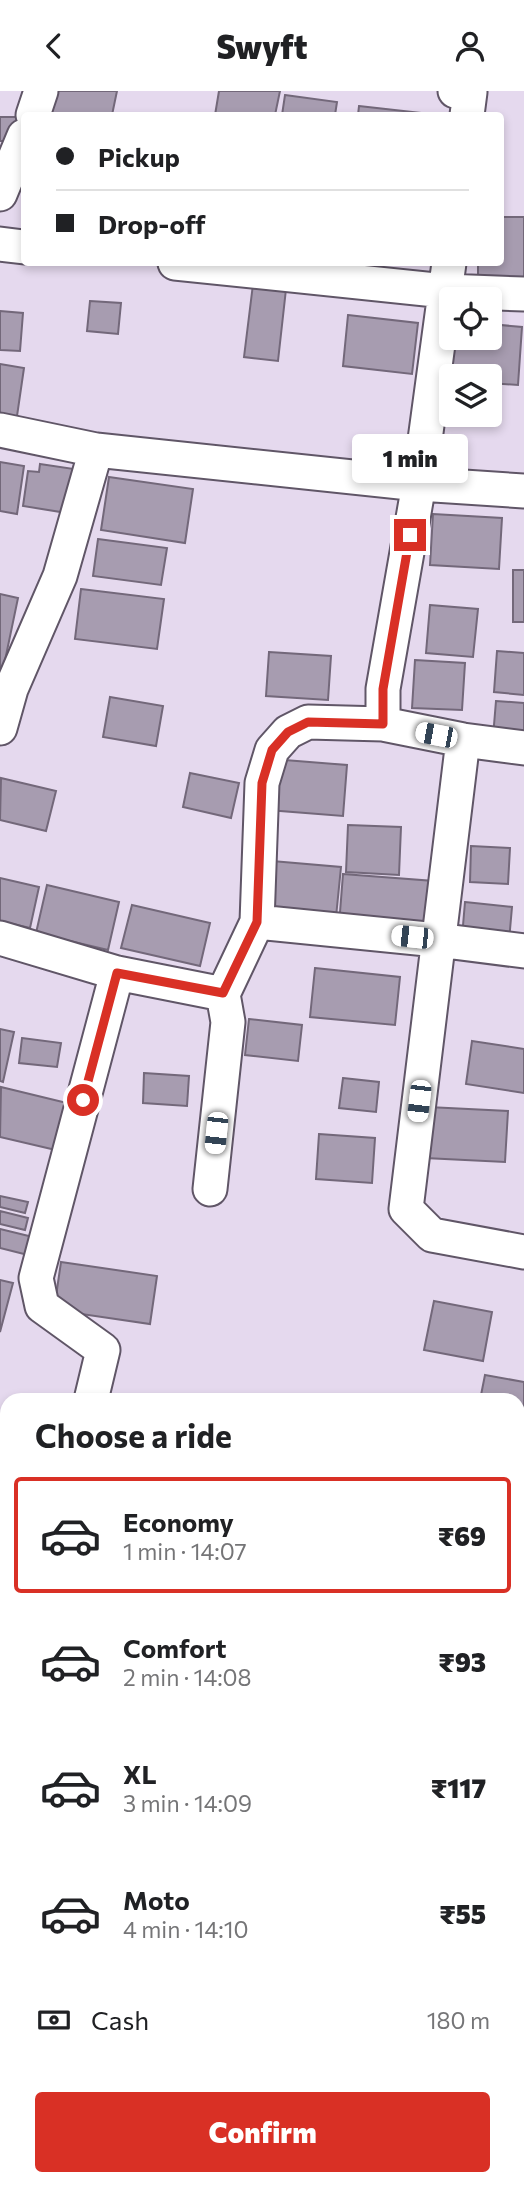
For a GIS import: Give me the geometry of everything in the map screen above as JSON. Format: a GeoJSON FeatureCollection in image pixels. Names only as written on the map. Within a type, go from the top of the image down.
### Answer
{"type":"FeatureCollection","features":[{"type":"Feature","properties":{"kind":"street"},"geometry":{"type":"LineString","coordinates":[[34,112],[41,91]]}},
{"type":"Feature","properties":{"kind":"street"},"geometry":{"type":"LineString","coordinates":[[455,91],[470,92],[467,112]]}},
{"type":"Feature","properties":{"kind":"street"},"geometry":{"type":"LineString","coordinates":[[0,194],[21,143]]}},
{"type":"Feature","properties":{"kind":"street"},"geometry":{"type":"LineString","coordinates":[[0,244],[21,247]]}},
{"type":"Feature","properties":{"kind":"street"},"geometry":{"type":"LineString","coordinates":[[233,266],[447,277],[524,294]]}},
{"type":"Feature","properties":{"kind":"street"},"geometry":{"type":"LineString","coordinates":[[383,724],[383,689],[419,484],[447,277]]}},
{"type":"Feature","properties":{"kind":"street"},"geometry":{"type":"LineString","coordinates":[[0,430],[96,450],[419,484],[524,491]]}},
{"type":"Feature","properties":{"kind":"street"},"geometry":{"type":"LineString","coordinates":[[0,728],[11,689],[60,576],[96,450]]}},
{"type":"Feature","properties":{"kind":"street"},"geometry":{"type":"LineString","coordinates":[[210,1189],[228,1022],[223,993],[257,922],[262,783],[272,750],[288,732],[308,722],[383,724],[463,740],[524,748]]}},
{"type":"Feature","properties":{"kind":"street"},"geometry":{"type":"LineString","coordinates":[[463,740],[406,1209],[432,1235],[524,1252]]}},
{"type":"Feature","properties":{"kind":"street"},"geometry":{"type":"LineString","coordinates":[[257,922],[524,951]]}},
{"type":"Feature","properties":{"kind":"street"},"geometry":{"type":"LineString","coordinates":[[0,938],[117,973],[223,993]]}},
{"type":"Feature","properties":{"kind":"street"},"geometry":{"type":"LineString","coordinates":[[93,1393],[103,1350],[43,1307],[36,1278],[117,973]]}},
{"type":"Feature","properties":{"kind":"building"},"geometry":{"type":"Polygon","coordinates":[[[55,91],[117,91],[113,112],[51,112],[55,91]]]}},
{"type":"Feature","properties":{"kind":"building"},"geometry":{"type":"Polygon","coordinates":[[[219,91],[280,91],[276,112],[216,112],[219,91]]]}},
{"type":"Feature","properties":{"kind":"building"},"geometry":{"type":"Polygon","coordinates":[[[285,95],[337,102],[335,112],[282,112],[285,95]]]}},
{"type":"Feature","properties":{"kind":"building"},"geometry":{"type":"Polygon","coordinates":[[[359,106],[412,112],[358,112],[359,106]]]}},
{"type":"Feature","properties":{"kind":"building"},"geometry":{"type":"Polygon","coordinates":[[[0,117],[18,117],[18,141],[0,141],[0,117]]]}},
{"type":"Feature","properties":{"kind":"building"},"geometry":{"type":"Polygon","coordinates":[[[504,217],[524,217],[524,284],[478,283],[478,266],[504,266],[504,217]]]}},
{"type":"Feature","properties":{"kind":"building"},"geometry":{"type":"Polygon","coordinates":[[[254,276],[287,280],[278,361],[244,357],[254,276]]]}},
{"type":"Feature","properties":{"kind":"building"},"geometry":{"type":"Polygon","coordinates":[[[90,301],[121,303],[118,334],[87,331],[90,301]]]}},
{"type":"Feature","properties":{"kind":"building"},"geometry":{"type":"Polygon","coordinates":[[[0,311],[23,313],[20,351],[0,350],[0,311]]]}},
{"type":"Feature","properties":{"kind":"building"},"geometry":{"type":"Polygon","coordinates":[[[348,315],[418,323],[412,374],[343,366],[348,315]]]}},
{"type":"Feature","properties":{"kind":"building"},"geometry":{"type":"Polygon","coordinates":[[[502,325],[522,327],[518,385],[502,384],[502,364],[448,364],[450,350],[502,350],[502,325]]]}},
{"type":"Feature","properties":{"kind":"building"},"geometry":{"type":"Polygon","coordinates":[[[0,364],[24,368],[16,423],[0,421],[0,364]]]}},
{"type":"Feature","properties":{"kind":"building"},"geometry":{"type":"Polygon","coordinates":[[[0,462],[24,466],[17,514],[0,511],[0,462]]]}},
{"type":"Feature","properties":{"kind":"building"},"geometry":{"type":"Polygon","coordinates":[[[40,464],[74,469],[67,513],[23,506],[28,471],[39,472],[40,464]]]}},
{"type":"Feature","properties":{"kind":"building"},"geometry":{"type":"Polygon","coordinates":[[[109,477],[193,489],[185,543],[101,530],[109,477]]]}},
{"type":"Feature","properties":{"kind":"building"},"geometry":{"type":"Polygon","coordinates":[[[433,514],[502,518],[499,569],[430,565],[433,514]]]}},
{"type":"Feature","properties":{"kind":"building"},"geometry":{"type":"Polygon","coordinates":[[[98,539],[167,548],[161,585],[93,576],[98,539]]]}},
{"type":"Feature","properties":{"kind":"building"},"geometry":{"type":"Polygon","coordinates":[[[513,570],[524,570],[524,622],[513,622],[513,570]]]}},
{"type":"Feature","properties":{"kind":"building"},"geometry":{"type":"Polygon","coordinates":[[[81,589],[164,599],[157,649],[75,639],[81,589]]]}},
{"type":"Feature","properties":{"kind":"building"},"geometry":{"type":"Polygon","coordinates":[[[0,594],[18,598],[3,670],[0,670],[0,594]]]}},
{"type":"Feature","properties":{"kind":"building"},"geometry":{"type":"Polygon","coordinates":[[[430,605],[478,609],[473,657],[426,653],[430,605]]]}},
{"type":"Feature","properties":{"kind":"building"},"geometry":{"type":"Polygon","coordinates":[[[497,651],[524,653],[524,695],[494,692],[497,651]]]}},
{"type":"Feature","properties":{"kind":"building"},"geometry":{"type":"Polygon","coordinates":[[[269,652],[331,656],[328,700],[266,696],[269,652]]]}},
{"type":"Feature","properties":{"kind":"building"},"geometry":{"type":"Polygon","coordinates":[[[415,660],[465,663],[462,710],[412,708],[415,660]]]}},
{"type":"Feature","properties":{"kind":"building"},"geometry":{"type":"Polygon","coordinates":[[[110,697],[163,706],[156,746],[103,737],[110,697]]]}},
{"type":"Feature","properties":{"kind":"building"},"geometry":{"type":"Polygon","coordinates":[[[496,701],[524,703],[524,739],[493,737],[496,701]]]}},
{"type":"Feature","properties":{"kind":"building"},"geometry":{"type":"Polygon","coordinates":[[[272,759],[347,765],[343,816],[268,810],[272,759]]]}},
{"type":"Feature","properties":{"kind":"building"},"geometry":{"type":"Polygon","coordinates":[[[190,773],[239,783],[231,818],[183,807],[190,773]]]}},
{"type":"Feature","properties":{"kind":"building"},"geometry":{"type":"Polygon","coordinates":[[[1,778],[56,791],[46,831],[0,820],[1,778]]]}},
{"type":"Feature","properties":{"kind":"building"},"geometry":{"type":"Polygon","coordinates":[[[348,825],[401,827],[399,875],[346,872],[348,825]]]}},
{"type":"Feature","properties":{"kind":"building"},"geometry":{"type":"Polygon","coordinates":[[[471,846],[510,848],[508,884],[470,882],[471,846]]]}},
{"type":"Feature","properties":{"kind":"building"},"geometry":{"type":"Polygon","coordinates":[[[272,861],[341,867],[336,917],[270,910],[272,861]]]}},
{"type":"Feature","properties":{"kind":"building"},"geometry":{"type":"Polygon","coordinates":[[[343,874],[434,881],[431,931],[339,925],[343,874]]]}},
{"type":"Feature","properties":{"kind":"building"},"geometry":{"type":"Polygon","coordinates":[[[0,878],[39,887],[30,928],[0,921],[0,878]]]}},
{"type":"Feature","properties":{"kind":"building"},"geometry":{"type":"Polygon","coordinates":[[[47,885],[119,902],[108,950],[36,933],[47,885]]]}},
{"type":"Feature","properties":{"kind":"building"},"geometry":{"type":"Polygon","coordinates":[[[465,902],[512,907],[509,941],[462,937],[465,902]]]}},
{"type":"Feature","properties":{"kind":"building"},"geometry":{"type":"Polygon","coordinates":[[[132,905],[210,923],[200,966],[121,948],[132,905]]]}},
{"type":"Feature","properties":{"kind":"building"},"geometry":{"type":"Polygon","coordinates":[[[315,968],[400,977],[395,1025],[310,1017],[315,968]]]}},
{"type":"Feature","properties":{"kind":"building"},"geometry":{"type":"Polygon","coordinates":[[[249,1019],[302,1025],[298,1061],[245,1055],[249,1019]]]}},
{"type":"Feature","properties":{"kind":"building"},"geometry":{"type":"Polygon","coordinates":[[[0,1029],[14,1032],[3,1082],[0,1081],[0,1029]]]}},
{"type":"Feature","properties":{"kind":"building"},"geometry":{"type":"Polygon","coordinates":[[[22,1038],[61,1043],[57,1067],[19,1063],[22,1038]]]}},
{"type":"Feature","properties":{"kind":"building"},"geometry":{"type":"Polygon","coordinates":[[[472,1041],[524,1049],[524,1093],[466,1084],[472,1041]]]}},
{"type":"Feature","properties":{"kind":"building"},"geometry":{"type":"Polygon","coordinates":[[[144,1073],[189,1076],[187,1106],[143,1103],[144,1073]]]}},
{"type":"Feature","properties":{"kind":"building"},"geometry":{"type":"Polygon","coordinates":[[[343,1078],[379,1082],[376,1112],[339,1108],[343,1078]]]}},
{"type":"Feature","properties":{"kind":"building"},"geometry":{"type":"Polygon","coordinates":[[[1,1087],[71,1104],[60,1151],[0,1137],[1,1087]]]}},
{"type":"Feature","properties":{"kind":"building"},"geometry":{"type":"Polygon","coordinates":[[[428,1107],[508,1111],[505,1162],[425,1158],[428,1107]]]}},
{"type":"Feature","properties":{"kind":"building"},"geometry":{"type":"Polygon","coordinates":[[[319,1134],[375,1138],[372,1183],[316,1179],[319,1134]]]}},
{"type":"Feature","properties":{"kind":"building"},"geometry":{"type":"Polygon","coordinates":[[[0,1196],[28,1202],[25,1213],[0,1207],[0,1196]]]}},
{"type":"Feature","properties":{"kind":"building"},"geometry":{"type":"Polygon","coordinates":[[[0,1211],[28,1218],[25,1230],[0,1224],[0,1211]]]}},
{"type":"Feature","properties":{"kind":"building"},"geometry":{"type":"Polygon","coordinates":[[[0,1229],[37,1238],[32,1256],[0,1248],[0,1229]]]}},
{"type":"Feature","properties":{"kind":"building"},"geometry":{"type":"Polygon","coordinates":[[[61,1262],[157,1276],[150,1324],[54,1310],[61,1262]]]}},
{"type":"Feature","properties":{"kind":"building"},"geometry":{"type":"Polygon","coordinates":[[[0,1280],[13,1283],[0,1332],[0,1280]]]}},
{"type":"Feature","properties":{"kind":"building"},"geometry":{"type":"Polygon","coordinates":[[[434,1301],[492,1312],[483,1361],[424,1350],[434,1301]]]}},
{"type":"Feature","properties":{"kind":"building"},"geometry":{"type":"Polygon","coordinates":[[[485,1375],[524,1382],[524,1393],[481,1393],[485,1375]]]}},
{"type":"Feature","properties":{"kind":"route"},"geometry":{"type":"LineString","coordinates":[[83,1100],[117,973],[223,993],[257,922],[262,783],[272,750],[288,732],[308,722],[383,724],[383,689],[410,535]]}}]}
